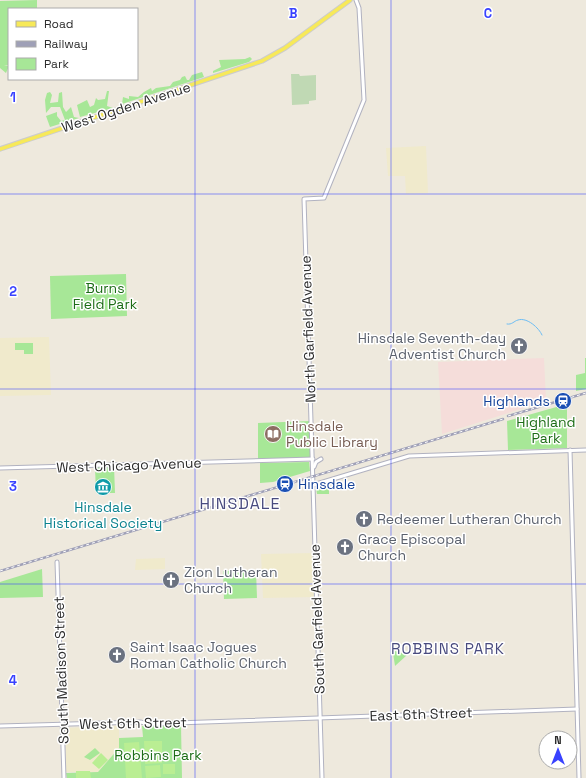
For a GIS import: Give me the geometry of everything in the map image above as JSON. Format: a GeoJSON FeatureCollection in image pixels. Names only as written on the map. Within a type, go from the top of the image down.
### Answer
{"type":"FeatureCollection","features":[{"type":"Feature","properties":{"kind":"main road","name":"West Ogden Avenue"},"geometry":{"type":"LineString","coordinates":[[0,149],[252,65],[285,48],[350,0]]}},
{"type":"Feature","properties":{"kind":"main road","name":"North Garfield Avenue"},"geometry":{"type":"LineString","coordinates":[[313,459],[304,198],[324,198],[364,100],[360,21],[356,0]]}},
{"type":"Feature","properties":{"kind":"main road"},"geometry":{"type":"LineString","coordinates":[[570,450],[580,778]]}},
{"type":"Feature","properties":{"kind":"main road"},"geometry":{"type":"LineString","coordinates":[[313,485],[410,456],[586,450]]}},
{"type":"Feature","properties":{"kind":"main road","name":"West Chicago Avenue"},"geometry":{"type":"LineString","coordinates":[[0,468],[313,459]]}},
{"type":"Feature","properties":{"kind":"main road","name":"South Garfield Avenue"},"geometry":{"type":"LineString","coordinates":[[313,459],[322,778]]}},
{"type":"Feature","properties":{"kind":"main road"},"geometry":{"type":"LineString","coordinates":[[313,471],[316,463],[321,459]]}},
{"type":"Feature","properties":{"kind":"main road","name":"South Madison Street"},"geometry":{"type":"LineString","coordinates":[[57,562],[64,778]]}},
{"type":"Feature","properties":{"kind":"main road","name":"East 6th Street"},"geometry":{"type":"LineString","coordinates":[[265,720],[578,708]]}},
{"type":"Feature","properties":{"kind":"main road","name":"West 6th Street"},"geometry":{"type":"LineString","coordinates":[[0,726],[265,720]]}},
{"type":"Feature","properties":{"kind":"shaded area"},"geometry":{"type":"Polygon","coordinates":[[[426,146],[428,193],[406,194],[405,176],[388,176],[386,148],[426,146]]]}},
{"type":"Feature","properties":{"kind":"shaded area"},"geometry":{"type":"Polygon","coordinates":[[[49,337],[51,395],[0,396],[0,338],[49,337]]]}},
{"type":"Feature","properties":{"kind":"shaded area"},"geometry":{"type":"Polygon","coordinates":[[[544,358],[546,401],[442,434],[438,362],[544,358]]]}},
{"type":"Feature","properties":{"kind":"shaded area"},"geometry":{"type":"Polygon","coordinates":[[[315,553],[316,597],[263,598],[261,554],[315,553]]]}},
{"type":"Feature","properties":{"kind":"shaded area"},"geometry":{"type":"Polygon","coordinates":[[[165,558],[165,569],[135,570],[136,559],[165,558]]]}},
{"type":"Feature","properties":{"kind":"shaded area"},"geometry":{"type":"Polygon","coordinates":[[[119,726],[119,748],[98,772],[66,772],[65,728],[119,726]]]}},
{"type":"Feature","properties":{"kind":"green space"},"geometry":{"type":"Polygon","coordinates":[[[37,0],[37,8],[8,8],[8,65],[4,65],[8,66],[6,73],[0,68],[0,1],[37,0]]]}},
{"type":"Feature","properties":{"kind":"green space"},"geometry":{"type":"Polygon","coordinates":[[[250,57],[252,59],[249,62],[213,73],[213,71],[221,67],[219,60],[245,59],[250,57]]]}},
{"type":"Feature","properties":{"kind":"green space"},"geometry":{"type":"Polygon","coordinates":[[[202,72],[204,77],[122,104],[123,97],[129,99],[129,96],[138,97],[151,88],[152,91],[156,88],[170,86],[173,82],[180,80],[182,77],[185,76],[187,80],[189,80],[192,75],[202,72]]]}},
{"type":"Feature","properties":{"kind":"green space"},"geometry":{"type":"Polygon","coordinates":[[[291,74],[299,74],[300,76],[316,75],[316,100],[309,101],[309,104],[292,105],[291,74]]]}},
{"type":"Feature","properties":{"kind":"green space"},"geometry":{"type":"Polygon","coordinates":[[[107,91],[109,91],[107,106],[113,108],[80,117],[77,105],[87,100],[90,107],[94,105],[96,98],[98,100],[105,99],[107,91]]]}},
{"type":"Feature","properties":{"kind":"green space"},"geometry":{"type":"Polygon","coordinates":[[[50,92],[52,95],[50,103],[58,102],[59,93],[62,92],[63,107],[66,112],[71,107],[74,117],[79,118],[50,127],[46,116],[57,112],[57,116],[61,121],[65,120],[60,107],[51,107],[46,113],[45,100],[47,93],[50,92]]]}},
{"type":"Feature","properties":{"kind":"green space","name":"Burns Field Park"},"geometry":{"type":"Polygon","coordinates":[[[126,274],[127,316],[51,319],[50,276],[126,274]]]}},
{"type":"Feature","properties":{"kind":"green space"},"geometry":{"type":"Polygon","coordinates":[[[15,343],[33,343],[33,354],[24,354],[24,350],[15,350],[15,343]]]}},
{"type":"Feature","properties":{"kind":"green space"},"geometry":{"type":"Polygon","coordinates":[[[585,358],[586,389],[576,391],[576,375],[585,373],[585,358]]]}},
{"type":"Feature","properties":{"kind":"green space","name":"Highland Park"},"geometry":{"type":"Polygon","coordinates":[[[567,404],[567,448],[508,450],[507,421],[567,404]]]}},
{"type":"Feature","properties":{"kind":"green space"},"geometry":{"type":"Polygon","coordinates":[[[310,421],[310,458],[258,460],[258,423],[310,421]]]}},
{"type":"Feature","properties":{"kind":"green space"},"geometry":{"type":"Polygon","coordinates":[[[309,462],[310,471],[273,482],[260,483],[260,463],[309,462]]]}},
{"type":"Feature","properties":{"kind":"green space"},"geometry":{"type":"Polygon","coordinates":[[[114,466],[115,493],[96,493],[95,467],[114,466]]]}},
{"type":"Feature","properties":{"kind":"green space"},"geometry":{"type":"Polygon","coordinates":[[[329,483],[329,494],[317,494],[316,487],[329,483]]]}},
{"type":"Feature","properties":{"kind":"green space"},"geometry":{"type":"Polygon","coordinates":[[[42,569],[43,597],[0,598],[0,582],[42,569]]]}},
{"type":"Feature","properties":{"kind":"green space"},"geometry":{"type":"Polygon","coordinates":[[[256,570],[257,598],[224,599],[223,571],[256,570]]]}},
{"type":"Feature","properties":{"kind":"green space"},"geometry":{"type":"Polygon","coordinates":[[[395,651],[407,655],[395,666],[393,653],[395,651]]]}},
{"type":"Feature","properties":{"kind":"green space","name":"Robbins Park"},"geometry":{"type":"Polygon","coordinates":[[[181,725],[182,778],[67,778],[66,773],[98,772],[119,748],[119,738],[143,737],[142,726],[181,725]]]}},
{"type":"Feature","properties":{"kind":"green space"},"geometry":{"type":"Polygon","coordinates":[[[144,741],[162,741],[162,763],[145,764],[144,741]]]}},
{"type":"Feature","properties":{"kind":"green space"},"geometry":{"type":"Polygon","coordinates":[[[139,742],[142,778],[126,778],[124,743],[139,742]]]}},
{"type":"Feature","properties":{"kind":"green space"},"geometry":{"type":"Polygon","coordinates":[[[95,748],[100,753],[90,760],[84,757],[95,748]]]}},
{"type":"Feature","properties":{"kind":"green space"},"geometry":{"type":"Polygon","coordinates":[[[101,753],[108,760],[99,769],[92,763],[101,753]]]}},
{"type":"Feature","properties":{"kind":"green space"},"geometry":{"type":"Polygon","coordinates":[[[163,764],[175,764],[175,774],[163,774],[163,764]]]}},
{"type":"Feature","properties":{"kind":"green space"},"geometry":{"type":"Polygon","coordinates":[[[160,765],[161,777],[146,778],[145,766],[160,765]]]}},
{"type":"Feature","properties":{"kind":"green space"},"geometry":{"type":"Polygon","coordinates":[[[76,771],[90,771],[91,778],[76,778],[76,771]]]}},
{"type":"Feature","properties":{"kind":"waterway"},"geometry":{"type":"LineString","coordinates":[[507,324],[521,319],[525,320],[535,326],[542,335]]}},
{"type":"Feature","properties":{"kind":"railway"},"geometry":{"type":"LineString","coordinates":[[508,416],[586,393]]}},
{"type":"Feature","properties":{"kind":"railway"},"geometry":{"type":"LineString","coordinates":[[0,571],[503,419]]}},
{"type":"Feature","properties":{"kind":"place","name":"Hinsdale Seventh-day Adventist Church"},"geometry":{"type":"Point","coordinates":[519,346]}},
{"type":"Feature","properties":{"kind":"place","name":"Highlands"},"geometry":{"type":"Point","coordinates":[563,401]}},
{"type":"Feature","properties":{"kind":"place","name":"Hinsdale Public Library"},"geometry":{"type":"Point","coordinates":[273,434]}},
{"type":"Feature","properties":{"kind":"place","name":"Hinsdale"},"geometry":{"type":"Point","coordinates":[285,484]}},
{"type":"Feature","properties":{"kind":"place","name":"Hinsdale Historical Society"},"geometry":{"type":"Point","coordinates":[103,487]}},
{"type":"Feature","properties":{"kind":"place","name":"Redeemer Lutheran Church"},"geometry":{"type":"Point","coordinates":[364,519]}},
{"type":"Feature","properties":{"kind":"place","name":"Grace Episcopal Church"},"geometry":{"type":"Point","coordinates":[345,547]}},
{"type":"Feature","properties":{"kind":"place","name":"Zion Lutheran Church"},"geometry":{"type":"Point","coordinates":[171,580]}},
{"type":"Feature","properties":{"kind":"place","name":"Saint Isaac Jogues Roman Catholic Church"},"geometry":{"type":"Point","coordinates":[117,655]}},
{"type":"Feature","properties":{"kind":"district","name":"HINSDALE"},"geometry":{"type":"Point","coordinates":[240,503]}},
{"type":"Feature","properties":{"kind":"district","name":"ROBBINS PARK"},"geometry":{"type":"Point","coordinates":[448,649]}}]}
